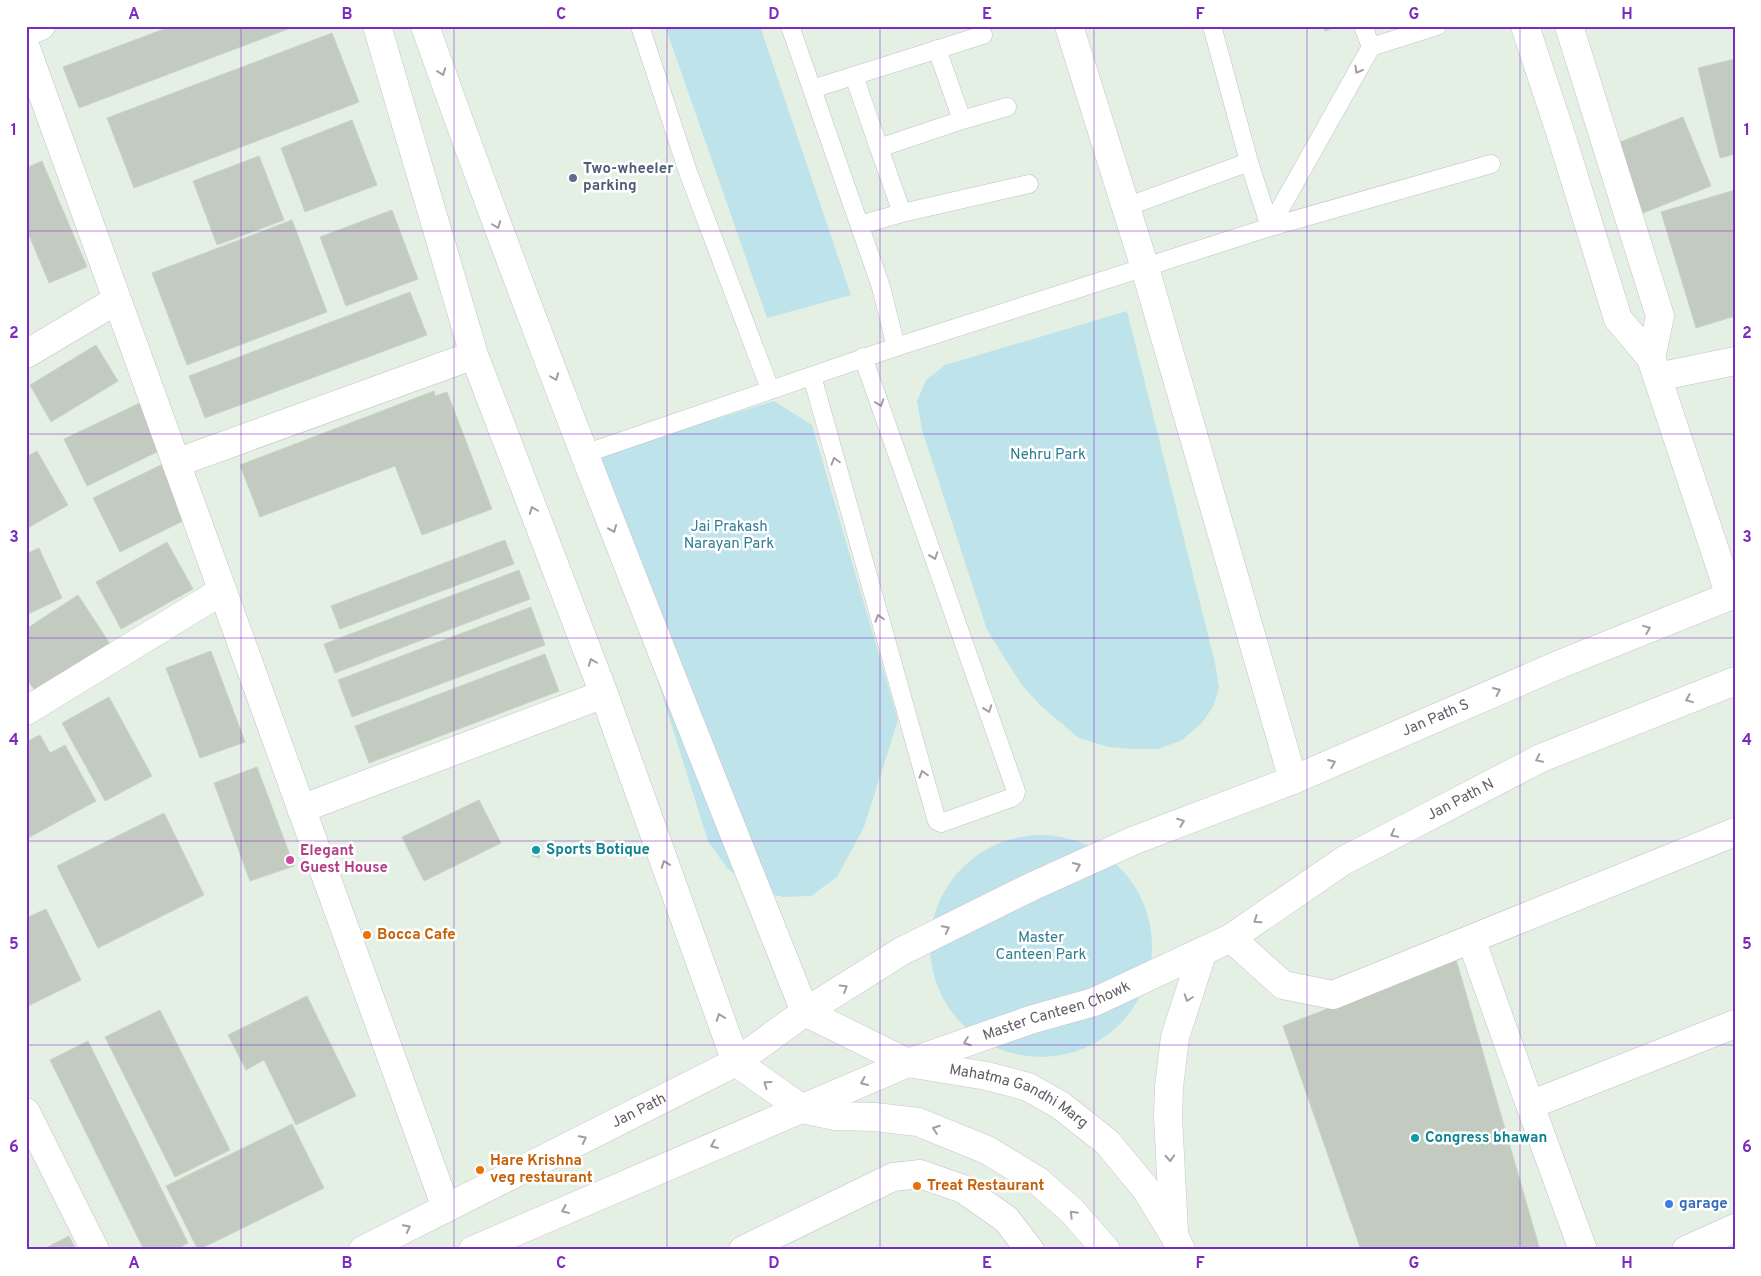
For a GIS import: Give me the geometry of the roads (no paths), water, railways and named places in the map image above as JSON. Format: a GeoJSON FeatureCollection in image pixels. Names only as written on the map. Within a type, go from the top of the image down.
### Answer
{"type":"FeatureCollection","features":[{"type":"Feature","properties":{"kind":"street"},"geometry":{"type":"LineString","coordinates":[[26,32],[41,26]]}},
{"type":"Feature","properties":{"kind":"street"},"geometry":{"type":"LineString","coordinates":[[377,26],[474,355],[604,694],[736,1062],[802,1109],[835,1116],[875,1117],[918,1122],[987,1150],[1038,1181],[1072,1211],[1106,1250]]}},
{"type":"Feature","properties":{"kind":"street"},"geometry":{"type":"LineString","coordinates":[[425,26],[584,454],[805,1012]]}},
{"type":"Feature","properties":{"kind":"street"},"geometry":{"type":"LineString","coordinates":[[1068,26],[1145,268],[1293,780]]}},
{"type":"Feature","properties":{"kind":"street"},"geometry":{"type":"LineString","coordinates":[[1525,26],[1618,319],[1654,368],[1732,595]]}},
{"type":"Feature","properties":{"kind":"street"},"geometry":{"type":"LineString","coordinates":[[1569,26],[1660,316],[1654,368]]}},
{"type":"Feature","properties":{"kind":"street"},"geometry":{"type":"LineString","coordinates":[[26,48],[32,82],[117,300],[446,1208]]}},
{"type":"Feature","properties":{"kind":"street"},"geometry":{"type":"LineString","coordinates":[[26,354],[117,300]]}},
{"type":"Feature","properties":{"kind":"street"},"geometry":{"type":"LineString","coordinates":[[176,463],[474,355]]}},
{"type":"Feature","properties":{"kind":"street"},"geometry":{"type":"LineString","coordinates":[[1654,368],[1735,361]]}},
{"type":"Feature","properties":{"kind":"street"},"geometry":{"type":"LineString","coordinates":[[26,711],[222,591]]}},
{"type":"Feature","properties":{"kind":"street","name":"Jan Path S"},"geometry":{"type":"LineString","coordinates":[[902,951],[1024,890],[1135,840],[1293,780],[1558,665],[1732,595]]}},
{"type":"Feature","properties":{"kind":"street","name":"Jan Path N"},"geometry":{"type":"LineString","coordinates":[[1203,951],[1231,938],[1343,861],[1541,758],[1735,681]]}},
{"type":"Feature","properties":{"kind":"street"},"geometry":{"type":"LineString","coordinates":[[301,809],[604,694]]}},
{"type":"Feature","properties":{"kind":"street"},"geometry":{"type":"LineString","coordinates":[[1231,938],[1283,985],[1333,995],[1735,832]]}},
{"type":"Feature","properties":{"kind":"street"},"geometry":{"type":"LineString","coordinates":[[1471,939],[1583,1250]]}},
{"type":"Feature","properties":{"kind":"street","name":"Jan Path"},"geometry":{"type":"LineString","coordinates":[[363,1250],[736,1062],[805,1012],[902,951]]}},
{"type":"Feature","properties":{"kind":"street"},"geometry":{"type":"LineString","coordinates":[[1177,1242],[1168,1117],[1169,1087],[1175,1037],[1203,951]]}},
{"type":"Feature","properties":{"kind":"street","name":"Master Canteen Chowk"},"geometry":{"type":"LineString","coordinates":[[908,1063],[1030,1020],[1094,1002],[1203,951]]}},
{"type":"Feature","properties":{"kind":"street","name":"Mahatma Gandhi Marg"},"geometry":{"type":"LineString","coordinates":[[805,1012],[908,1063],[988,1076],[1028,1088],[1060,1105],[1108,1142],[1145,1188],[1177,1242]]}},
{"type":"Feature","properties":{"kind":"street"},"geometry":{"type":"LineString","coordinates":[[1530,1105],[1735,1024]]}},
{"type":"Feature","properties":{"kind":"street"},"geometry":{"type":"LineString","coordinates":[[473,1250],[908,1063]]}},
{"type":"Feature","properties":{"kind":"street"},"geometry":{"type":"LineString","coordinates":[[26,1112],[95,1250]]}},
{"type":"Feature","properties":{"kind":"street"},"geometry":{"type":"LineString","coordinates":[[743,1250],[894,1177],[920,1174],[963,1189],[1006,1219],[1030,1250]]}},
{"type":"Feature","properties":{"kind":"street"},"geometry":{"type":"LineString","coordinates":[[1686,1250],[1735,1228]]}},
{"type":"Feature","properties":{"kind":"lane"},"geometry":{"type":"LineString","coordinates":[[640,26],[688,172],[770,389]]}},
{"type":"Feature","properties":{"kind":"lane"},"geometry":{"type":"LineString","coordinates":[[790,26],[881,287],[896,346]]}},
{"type":"Feature","properties":{"kind":"lane"},"geometry":{"type":"LineString","coordinates":[[1212,26],[1249,162],[1270,227]]}},
{"type":"Feature","properties":{"kind":"lane"},"geometry":{"type":"LineString","coordinates":[[1362,26],[1370,48]]}},
{"type":"Feature","properties":{"kind":"lane"},"geometry":{"type":"LineString","coordinates":[[1270,227],[1370,48],[1437,26]]}},
{"type":"Feature","properties":{"kind":"lane"},"geometry":{"type":"LineString","coordinates":[[812,89],[983,35]]}},
{"type":"Feature","properties":{"kind":"lane"},"geometry":{"type":"LineString","coordinates":[[937,49],[962,120]]}},
{"type":"Feature","properties":{"kind":"lane"},"geometry":{"type":"LineString","coordinates":[[854,76],[902,213]]}},
{"type":"Feature","properties":{"kind":"lane"},"geometry":{"type":"LineString","coordinates":[[879,148],[1007,107]]}},
{"type":"Feature","properties":{"kind":"lane"},"geometry":{"type":"LineString","coordinates":[[1126,208],[1249,162]]}},
{"type":"Feature","properties":{"kind":"lane"},"geometry":{"type":"LineString","coordinates":[[584,454],[896,346],[1270,227],[1491,164]]}},
{"type":"Feature","properties":{"kind":"lane"},"geometry":{"type":"LineString","coordinates":[[860,225],[902,213],[1030,184]]}},
{"type":"Feature","properties":{"kind":"lane"},"geometry":{"type":"LineString","coordinates":[[812,376],[936,818],[941,823],[1011,798],[1015,795],[1015,786],[863,357]]}},
{"type":"Feature","properties":{"kind":"place","name":"Two-wheeler parking"},"geometry":{"type":"Point","coordinates":[573,178]}},
{"type":"Feature","properties":{"kind":"place","name":"Sports Botique"},"geometry":{"type":"Point","coordinates":[536,850]}},
{"type":"Feature","properties":{"kind":"place","name":"Elegant Guest House"},"geometry":{"type":"Point","coordinates":[290,860]}},
{"type":"Feature","properties":{"kind":"place","name":"Bocca Cafe"},"geometry":{"type":"Point","coordinates":[367,935]}},
{"type":"Feature","properties":{"kind":"place","name":"Congress bhawan"},"geometry":{"type":"Point","coordinates":[1415,1138]}},
{"type":"Feature","properties":{"kind":"place","name":"Hare Krishna veg restaurant"},"geometry":{"type":"Point","coordinates":[480,1170]}},
{"type":"Feature","properties":{"kind":"place","name":"Treat Restaurant"},"geometry":{"type":"Point","coordinates":[917,1186]}},
{"type":"Feature","properties":{"kind":"place","name":"garage"},"geometry":{"type":"Point","coordinates":[1669,1204]}},
{"type":"Feature","properties":{"kind":"park label","name":"Nehru Park"},"geometry":{"type":"Point","coordinates":[1048,455]}},
{"type":"Feature","properties":{"kind":"park label","name":"Jai Prakash Narayan Park"},"geometry":{"type":"Point","coordinates":[729,536]}},
{"type":"Feature","properties":{"kind":"park label","name":"Master Canteen Park"},"geometry":{"type":"Point","coordinates":[1041,946]}}]}
